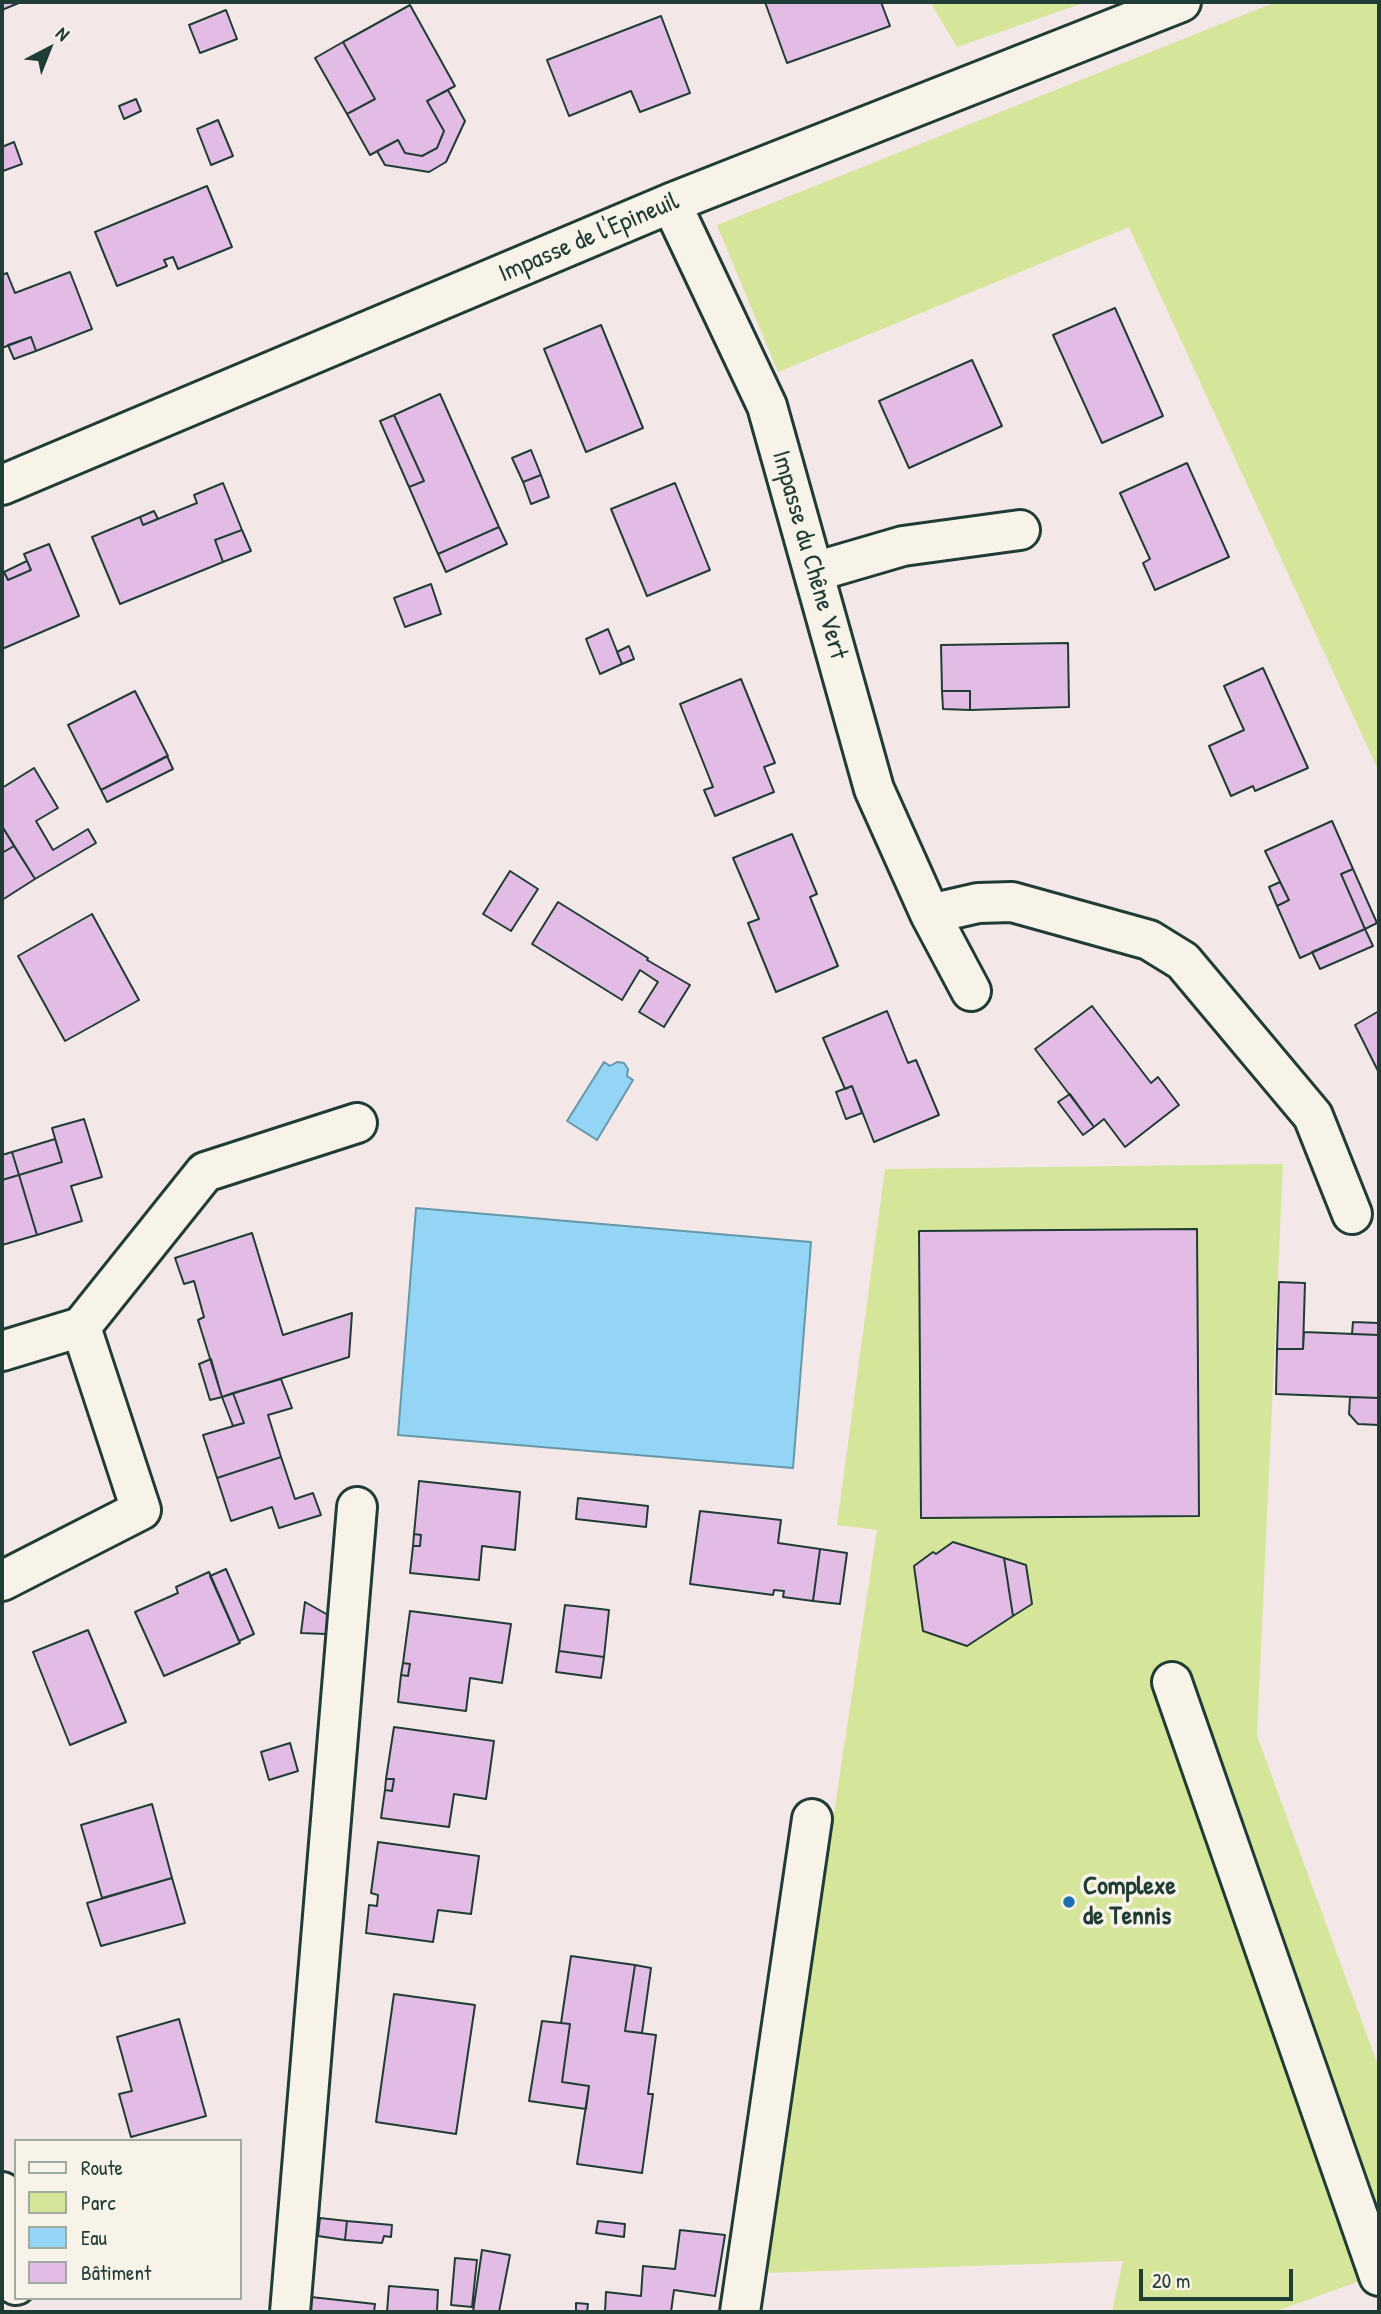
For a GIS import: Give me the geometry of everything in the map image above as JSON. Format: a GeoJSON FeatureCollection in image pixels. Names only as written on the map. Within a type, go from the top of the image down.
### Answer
{"type":"FeatureCollection","features":[{"type":"Feature","properties":{"kind":"street","name":"Impasse de l'Epineuil"},"geometry":{"type":"LineString","coordinates":[[2,485],[671,203],[1181,2]]}},
{"type":"Feature","properties":{"kind":"street","name":"Impasse du Chêne Vert"},"geometry":{"type":"LineString","coordinates":[[671,203],[767,407],[874,789],[930,914],[971,991]]}},
{"type":"Feature","properties":{"kind":"street"},"geometry":{"type":"LineString","coordinates":[[814,572],[903,546],[1020,530]]}},
{"type":"Feature","properties":{"kind":"street"},"geometry":{"type":"LineString","coordinates":[[930,914],[978,903],[1012,902],[1149,940],[1183,961],[1313,1116],[1352,1214]]}},
{"type":"Feature","properties":{"kind":"street"},"geometry":{"type":"LineString","coordinates":[[2,1351],[81,1328],[205,1172],[357,1123]]}},
{"type":"Feature","properties":{"kind":"street"},"geometry":{"type":"LineString","coordinates":[[2,1581],[141,1510],[81,1328]]}},
{"type":"Feature","properties":{"kind":"street"},"geometry":{"type":"LineString","coordinates":[[290,2312],[357,1507]]}},
{"type":"Feature","properties":{"kind":"street"},"geometry":{"type":"LineString","coordinates":[[1172,1682],[1379,2276]]}},
{"type":"Feature","properties":{"kind":"street"},"geometry":{"type":"LineString","coordinates":[[740,2312],[812,1819]]}},
{"type":"Feature","properties":{"kind":"street"},"geometry":{"type":"LineString","coordinates":[[2,2192],[5,2233],[14,2276]]}},
{"type":"Feature","properties":{"kind":"green space"},"geometry":{"type":"Polygon","coordinates":[[[930,2],[1086,2],[957,47],[930,2]]]}},
{"type":"Feature","properties":{"kind":"green space"},"geometry":{"type":"Polygon","coordinates":[[[1276,2],[1379,2],[1379,772],[1129,227],[778,372],[717,225],[1276,2]]]}},
{"type":"Feature","properties":{"kind":"green space","name":"Complexe de Tennis"},"geometry":{"type":"Polygon","coordinates":[[[1283,1164],[1257,1736],[1379,2068],[1379,2274],[1274,2312],[1112,2312],[1123,2261],[764,2273],[877,1530],[837,1525],[885,1169],[1283,1164]]]}},
{"type":"Feature","properties":{"kind":"water"},"geometry":{"type":"Polygon","coordinates":[[[604,1062],[610,1066],[617,1062],[624,1063],[628,1069],[627,1076],[633,1080],[597,1140],[567,1121],[604,1062]]]}},
{"type":"Feature","properties":{"kind":"water"},"geometry":{"type":"Polygon","coordinates":[[[416,1208],[811,1242],[793,1468],[398,1435],[416,1208]]]}},
{"type":"Feature","properties":{"kind":"building"},"geometry":{"type":"Polygon","coordinates":[[[2,2],[21,2],[2,10],[2,2]]]}},
{"type":"Feature","properties":{"kind":"building"},"geometry":{"type":"Polygon","coordinates":[[[765,2],[881,2],[890,26],[787,63],[765,2]]]}},
{"type":"Feature","properties":{"kind":"building"},"geometry":{"type":"Polygon","coordinates":[[[410,5],[455,86],[427,101],[444,131],[437,148],[422,156],[405,153],[398,140],[370,155],[347,114],[375,99],[343,42],[410,5]]]}},
{"type":"Feature","properties":{"kind":"building"},"geometry":{"type":"Polygon","coordinates":[[[226,10],[237,39],[200,53],[189,25],[226,10]]]}},
{"type":"Feature","properties":{"kind":"building"},"geometry":{"type":"Polygon","coordinates":[[[661,16],[690,93],[640,112],[631,91],[569,116],[547,60],[661,16]]]}},
{"type":"Feature","properties":{"kind":"building"},"geometry":{"type":"Polygon","coordinates":[[[343,42],[375,99],[347,114],[315,58],[343,42]]]}},
{"type":"Feature","properties":{"kind":"building"},"geometry":{"type":"Polygon","coordinates":[[[448,90],[465,121],[446,162],[429,172],[385,165],[377,151],[398,140],[405,153],[422,156],[437,148],[444,131],[427,101],[448,90]]]}},
{"type":"Feature","properties":{"kind":"building"},"geometry":{"type":"Polygon","coordinates":[[[136,99],[141,111],[124,119],[119,106],[136,99]]]}},
{"type":"Feature","properties":{"kind":"building"},"geometry":{"type":"Polygon","coordinates":[[[218,120],[233,156],[211,165],[197,129],[218,120]]]}},
{"type":"Feature","properties":{"kind":"building"},"geometry":{"type":"Polygon","coordinates":[[[14,142],[22,164],[3,171],[2,147],[14,142]]]}},
{"type":"Feature","properties":{"kind":"building"},"geometry":{"type":"Polygon","coordinates":[[[207,186],[232,247],[178,269],[173,257],[164,260],[167,266],[117,286],[95,232],[207,186]]]}},
{"type":"Feature","properties":{"kind":"building"},"geometry":{"type":"Polygon","coordinates":[[[70,272],[92,329],[36,351],[31,337],[2,348],[2,275],[7,273],[15,293],[70,272]]]}},
{"type":"Feature","properties":{"kind":"building"},"geometry":{"type":"Polygon","coordinates":[[[1115,308],[1163,416],[1102,443],[1053,335],[1115,308]]]}},
{"type":"Feature","properties":{"kind":"building"},"geometry":{"type":"Polygon","coordinates":[[[601,325],[643,428],[586,452],[544,349],[601,325]]]}},
{"type":"Feature","properties":{"kind":"building"},"geometry":{"type":"Polygon","coordinates":[[[31,337],[36,351],[14,359],[8,345],[31,337]]]}},
{"type":"Feature","properties":{"kind":"building"},"geometry":{"type":"Polygon","coordinates":[[[972,360],[1002,426],[909,468],[879,401],[972,360]]]}},
{"type":"Feature","properties":{"kind":"building"},"geometry":{"type":"Polygon","coordinates":[[[440,394],[499,527],[438,554],[409,487],[424,481],[394,415],[440,394]]]}},
{"type":"Feature","properties":{"kind":"building"},"geometry":{"type":"Polygon","coordinates":[[[394,415],[424,481],[409,487],[380,421],[394,415]]]}},
{"type":"Feature","properties":{"kind":"building"},"geometry":{"type":"Polygon","coordinates":[[[531,450],[541,475],[523,482],[512,458],[531,450]]]}},
{"type":"Feature","properties":{"kind":"building"},"geometry":{"type":"Polygon","coordinates":[[[1187,463],[1229,557],[1155,590],[1143,563],[1150,559],[1120,493],[1187,463]]]}},
{"type":"Feature","properties":{"kind":"building"},"geometry":{"type":"Polygon","coordinates":[[[541,475],[549,497],[531,504],[523,482],[541,475]]]}},
{"type":"Feature","properties":{"kind":"building"},"geometry":{"type":"Polygon","coordinates":[[[223,483],[242,530],[215,540],[223,562],[120,604],[92,537],[140,517],[143,525],[197,503],[194,495],[223,483]]]}},
{"type":"Feature","properties":{"kind":"building"},"geometry":{"type":"Polygon","coordinates":[[[675,483],[710,570],[647,596],[611,509],[675,483]]]}},
{"type":"Feature","properties":{"kind":"building"},"geometry":{"type":"Polygon","coordinates":[[[154,511],[158,519],[143,525],[140,517],[154,511]]]}},
{"type":"Feature","properties":{"kind":"building"},"geometry":{"type":"Polygon","coordinates":[[[499,527],[507,544],[446,572],[438,554],[499,527]]]}},
{"type":"Feature","properties":{"kind":"building"},"geometry":{"type":"Polygon","coordinates":[[[242,530],[251,551],[223,562],[215,540],[242,530]]]}},
{"type":"Feature","properties":{"kind":"building"},"geometry":{"type":"Polygon","coordinates":[[[49,544],[79,616],[2,649],[2,572],[8,580],[31,570],[24,554],[49,544]]]}},
{"type":"Feature","properties":{"kind":"building"},"geometry":{"type":"Polygon","coordinates":[[[27,561],[31,570],[8,580],[4,572],[27,561]]]}},
{"type":"Feature","properties":{"kind":"building"},"geometry":{"type":"Polygon","coordinates":[[[431,584],[441,614],[405,627],[394,598],[431,584]]]}},
{"type":"Feature","properties":{"kind":"building"},"geometry":{"type":"Polygon","coordinates":[[[608,629],[622,664],[600,674],[586,639],[608,629]]]}},
{"type":"Feature","properties":{"kind":"building"},"geometry":{"type":"Polygon","coordinates":[[[1068,643],[1069,707],[970,710],[970,691],[942,691],[941,645],[1068,643]]]}},
{"type":"Feature","properties":{"kind":"building"},"geometry":{"type":"Polygon","coordinates":[[[629,646],[634,659],[622,664],[617,652],[629,646]]]}},
{"type":"Feature","properties":{"kind":"building"},"geometry":{"type":"Polygon","coordinates":[[[1263,668],[1308,768],[1255,791],[1253,786],[1231,796],[1209,746],[1244,730],[1224,686],[1263,668]]]}},
{"type":"Feature","properties":{"kind":"building"},"geometry":{"type":"Polygon","coordinates":[[[741,679],[775,763],[764,767],[774,792],[715,816],[704,790],[713,787],[680,704],[741,679]]]}},
{"type":"Feature","properties":{"kind":"building"},"geometry":{"type":"Polygon","coordinates":[[[135,691],[168,756],[101,790],[68,725],[135,691]]]}},
{"type":"Feature","properties":{"kind":"building"},"geometry":{"type":"Polygon","coordinates":[[[942,691],[970,691],[970,710],[943,709],[942,691]]]}},
{"type":"Feature","properties":{"kind":"building"},"geometry":{"type":"Polygon","coordinates":[[[167,756],[173,769],[107,802],[101,790],[167,756]]]}},
{"type":"Feature","properties":{"kind":"building"},"geometry":{"type":"Polygon","coordinates":[[[34,768],[58,808],[36,821],[53,850],[88,829],[96,843],[35,879],[2,826],[2,788],[34,768]]]}},
{"type":"Feature","properties":{"kind":"building"},"geometry":{"type":"Polygon","coordinates":[[[1332,821],[1353,869],[1341,874],[1365,929],[1300,958],[1277,906],[1289,900],[1265,851],[1332,821]]]}},
{"type":"Feature","properties":{"kind":"building"},"geometry":{"type":"Polygon","coordinates":[[[2,826],[14,846],[2,853],[2,826]]]}},
{"type":"Feature","properties":{"kind":"building"},"geometry":{"type":"Polygon","coordinates":[[[792,834],[817,894],[810,897],[838,966],[776,992],[748,923],[759,919],[733,858],[792,834]]]}},
{"type":"Feature","properties":{"kind":"building"},"geometry":{"type":"Polygon","coordinates":[[[14,846],[35,879],[2,900],[2,853],[14,846]]]}},
{"type":"Feature","properties":{"kind":"building"},"geometry":{"type":"Polygon","coordinates":[[[1353,869],[1377,923],[1365,929],[1341,874],[1353,869]]]}},
{"type":"Feature","properties":{"kind":"building"},"geometry":{"type":"Polygon","coordinates":[[[510,871],[538,889],[511,931],[483,914],[510,871]]]}},
{"type":"Feature","properties":{"kind":"building"},"geometry":{"type":"Polygon","coordinates":[[[1280,882],[1289,900],[1277,906],[1269,887],[1280,882]]]}},
{"type":"Feature","properties":{"kind":"building"},"geometry":{"type":"Polygon","coordinates":[[[558,902],[690,985],[664,1027],[639,1012],[658,982],[640,970],[622,1000],[532,944],[558,902]]]}},
{"type":"Feature","properties":{"kind":"building"},"geometry":{"type":"Polygon","coordinates":[[[92,914],[139,1000],[65,1041],[18,956],[92,914]]]}},
{"type":"Feature","properties":{"kind":"building"},"geometry":{"type":"Polygon","coordinates":[[[1365,929],[1373,946],[1320,969],[1312,952],[1365,929]]]}},
{"type":"Feature","properties":{"kind":"building"},"geometry":{"type":"Polygon","coordinates":[[[1092,1006],[1151,1083],[1158,1077],[1179,1105],[1125,1147],[1104,1119],[1094,1127],[1035,1049],[1092,1006]]]}},
{"type":"Feature","properties":{"kind":"building"},"geometry":{"type":"Polygon","coordinates":[[[887,1011],[908,1063],[916,1060],[939,1115],[874,1142],[852,1086],[845,1089],[823,1038],[887,1011]]]}},
{"type":"Feature","properties":{"kind":"building"},"geometry":{"type":"Polygon","coordinates":[[[1379,1011],[1379,1073],[1355,1025],[1379,1011]]]}},
{"type":"Feature","properties":{"kind":"building"},"geometry":{"type":"Polygon","coordinates":[[[852,1086],[862,1113],[846,1119],[836,1092],[852,1086]]]}},
{"type":"Feature","properties":{"kind":"building"},"geometry":{"type":"Polygon","coordinates":[[[1070,1094],[1094,1127],[1083,1135],[1058,1102],[1070,1094]]]}},
{"type":"Feature","properties":{"kind":"building"},"geometry":{"type":"Polygon","coordinates":[[[84,1119],[102,1177],[71,1186],[82,1221],[37,1235],[19,1175],[62,1162],[52,1128],[84,1119]]]}},
{"type":"Feature","properties":{"kind":"building"},"geometry":{"type":"Polygon","coordinates":[[[55,1139],[62,1162],[19,1175],[12,1152],[55,1139]]]}},
{"type":"Feature","properties":{"kind":"building"},"geometry":{"type":"Polygon","coordinates":[[[12,1152],[19,1175],[2,1180],[2,1155],[12,1152]]]}},
{"type":"Feature","properties":{"kind":"building"},"geometry":{"type":"Polygon","coordinates":[[[19,1175],[37,1235],[2,1245],[2,1180],[19,1175]]]}},
{"type":"Feature","properties":{"kind":"building"},"geometry":{"type":"Polygon","coordinates":[[[1197,1229],[1199,1516],[921,1518],[919,1231],[1197,1229]]]}},
{"type":"Feature","properties":{"kind":"building"},"geometry":{"type":"Polygon","coordinates":[[[252,1233],[283,1335],[352,1313],[349,1357],[222,1397],[198,1320],[204,1317],[194,1281],[184,1284],[175,1258],[252,1233]]]}},
{"type":"Feature","properties":{"kind":"building"},"geometry":{"type":"Polygon","coordinates":[[[1279,1282],[1305,1283],[1303,1349],[1277,1349],[1279,1282]]]}},
{"type":"Feature","properties":{"kind":"building"},"geometry":{"type":"Polygon","coordinates":[[[1353,1322],[1379,1323],[1379,1335],[1352,1334],[1353,1322]]]}},
{"type":"Feature","properties":{"kind":"building"},"geometry":{"type":"Polygon","coordinates":[[[1304,1332],[1379,1335],[1379,1398],[1276,1394],[1277,1349],[1303,1349],[1304,1332]]]}},
{"type":"Feature","properties":{"kind":"building"},"geometry":{"type":"Polygon","coordinates":[[[211,1359],[222,1397],[210,1400],[199,1364],[211,1359]]]}},
{"type":"Feature","properties":{"kind":"building"},"geometry":{"type":"Polygon","coordinates":[[[281,1379],[292,1408],[268,1415],[281,1457],[217,1478],[203,1435],[244,1423],[233,1393],[281,1379]]]}},
{"type":"Feature","properties":{"kind":"building"},"geometry":{"type":"Polygon","coordinates":[[[233,1393],[244,1423],[233,1426],[222,1397],[233,1393]]]}},
{"type":"Feature","properties":{"kind":"building"},"geometry":{"type":"Polygon","coordinates":[[[1350,1397],[1379,1398],[1379,1425],[1358,1424],[1349,1414],[1350,1397]]]}},
{"type":"Feature","properties":{"kind":"building"},"geometry":{"type":"Polygon","coordinates":[[[281,1457],[295,1499],[313,1493],[321,1515],[279,1528],[272,1507],[231,1521],[217,1478],[281,1457]]]}},
{"type":"Feature","properties":{"kind":"building"},"geometry":{"type":"Polygon","coordinates":[[[419,1481],[520,1492],[515,1550],[482,1546],[479,1580],[410,1573],[413,1546],[420,1546],[421,1535],[414,1534],[419,1481]]]}},
{"type":"Feature","properties":{"kind":"building"},"geometry":{"type":"Polygon","coordinates":[[[578,1498],[648,1506],[646,1527],[576,1519],[578,1498]]]}},
{"type":"Feature","properties":{"kind":"building"},"geometry":{"type":"Polygon","coordinates":[[[700,1511],[781,1520],[778,1543],[820,1549],[813,1601],[783,1597],[784,1591],[774,1590],[773,1595],[690,1584],[700,1511]]]}},
{"type":"Feature","properties":{"kind":"building"},"geometry":{"type":"Polygon","coordinates":[[[414,1534],[421,1535],[420,1546],[413,1546],[414,1534]]]}},
{"type":"Feature","properties":{"kind":"building"},"geometry":{"type":"Polygon","coordinates":[[[953,1542],[1004,1558],[1013,1616],[967,1646],[923,1631],[914,1566],[953,1542]]]}},
{"type":"Feature","properties":{"kind":"building"},"geometry":{"type":"Polygon","coordinates":[[[820,1549],[847,1553],[840,1604],[813,1601],[820,1549]]]}},
{"type":"Feature","properties":{"kind":"building"},"geometry":{"type":"Polygon","coordinates":[[[1004,1558],[1026,1565],[1032,1604],[1013,1616],[1004,1558]]]}},
{"type":"Feature","properties":{"kind":"building"},"geometry":{"type":"Polygon","coordinates":[[[226,1569],[254,1634],[239,1641],[210,1576],[226,1569]]]}},
{"type":"Feature","properties":{"kind":"building"},"geometry":{"type":"Polygon","coordinates":[[[209,1572],[240,1643],[164,1676],[135,1612],[178,1593],[176,1587],[209,1572]]]}},
{"type":"Feature","properties":{"kind":"building"},"geometry":{"type":"Polygon","coordinates":[[[305,1602],[328,1615],[326,1634],[301,1633],[305,1602]]]}},
{"type":"Feature","properties":{"kind":"building"},"geometry":{"type":"Polygon","coordinates":[[[565,1605],[609,1610],[604,1657],[559,1651],[565,1605]]]}},
{"type":"Feature","properties":{"kind":"building"},"geometry":{"type":"Polygon","coordinates":[[[410,1611],[511,1624],[502,1683],[470,1678],[466,1711],[398,1702],[401,1675],[408,1676],[410,1664],[403,1663],[410,1611]]]}},
{"type":"Feature","properties":{"kind":"building"},"geometry":{"type":"Polygon","coordinates":[[[88,1630],[126,1722],[70,1745],[33,1652],[88,1630]]]}},
{"type":"Feature","properties":{"kind":"building"},"geometry":{"type":"Polygon","coordinates":[[[559,1651],[604,1657],[601,1678],[556,1672],[559,1651]]]}},
{"type":"Feature","properties":{"kind":"building"},"geometry":{"type":"Polygon","coordinates":[[[403,1663],[410,1664],[408,1676],[401,1675],[403,1663]]]}},
{"type":"Feature","properties":{"kind":"building"},"geometry":{"type":"Polygon","coordinates":[[[394,1727],[494,1741],[486,1799],[454,1794],[449,1827],[381,1818],[385,1790],[392,1791],[394,1779],[386,1779],[394,1727]]]}},
{"type":"Feature","properties":{"kind":"building"},"geometry":{"type":"Polygon","coordinates":[[[290,1743],[298,1771],[269,1780],[261,1752],[290,1743]]]}},
{"type":"Feature","properties":{"kind":"building"},"geometry":{"type":"Polygon","coordinates":[[[386,1779],[394,1779],[392,1791],[385,1790],[386,1779]]]}},
{"type":"Feature","properties":{"kind":"building"},"geometry":{"type":"Polygon","coordinates":[[[152,1804],[172,1878],[102,1898],[81,1825],[152,1804]]]}},
{"type":"Feature","properties":{"kind":"building"},"geometry":{"type":"Polygon","coordinates":[[[378,1842],[479,1856],[471,1914],[438,1910],[433,1942],[366,1933],[369,1905],[377,1906],[378,1895],[371,1893],[378,1842]]]}},
{"type":"Feature","properties":{"kind":"building"},"geometry":{"type":"Polygon","coordinates":[[[172,1878],[185,1923],[101,1946],[87,1903],[172,1878]]]}},
{"type":"Feature","properties":{"kind":"building"},"geometry":{"type":"Polygon","coordinates":[[[571,1956],[635,1965],[625,2031],[656,2035],[648,2094],[653,2094],[642,2173],[577,2164],[589,2086],[562,2082],[570,2024],[561,2023],[571,1956]]]}},
{"type":"Feature","properties":{"kind":"building"},"geometry":{"type":"Polygon","coordinates":[[[635,1965],[651,1968],[642,2033],[625,2031],[635,1965]]]}},
{"type":"Feature","properties":{"kind":"building"},"geometry":{"type":"Polygon","coordinates":[[[394,1994],[475,2005],[456,2134],[376,2122],[394,1994]]]}},
{"type":"Feature","properties":{"kind":"building"},"geometry":{"type":"Polygon","coordinates":[[[179,2019],[206,2116],[131,2137],[119,2094],[132,2091],[117,2037],[179,2019]]]}},
{"type":"Feature","properties":{"kind":"building"},"geometry":{"type":"Polygon","coordinates":[[[542,2021],[570,2024],[562,2082],[589,2086],[586,2109],[529,2101],[542,2021]]]}},
{"type":"Feature","properties":{"kind":"building"},"geometry":{"type":"Polygon","coordinates":[[[320,2218],[347,2221],[345,2240],[318,2236],[320,2218]]]}},
{"type":"Feature","properties":{"kind":"building"},"geometry":{"type":"Polygon","coordinates":[[[347,2221],[392,2225],[391,2237],[384,2236],[382,2243],[345,2240],[347,2221]]]}},
{"type":"Feature","properties":{"kind":"building"},"geometry":{"type":"Polygon","coordinates":[[[598,2221],[625,2224],[624,2237],[596,2233],[598,2221]]]}},
{"type":"Feature","properties":{"kind":"building"},"geometry":{"type":"Polygon","coordinates":[[[680,2230],[725,2235],[715,2296],[674,2290],[671,2312],[605,2312],[606,2292],[641,2296],[643,2266],[675,2269],[680,2230]]]}},
{"type":"Feature","properties":{"kind":"building"},"geometry":{"type":"Polygon","coordinates":[[[482,2250],[510,2255],[499,2312],[473,2312],[482,2250]]]}},
{"type":"Feature","properties":{"kind":"building"},"geometry":{"type":"Polygon","coordinates":[[[455,2258],[477,2260],[472,2307],[451,2305],[455,2258]]]}},
{"type":"Feature","properties":{"kind":"building"},"geometry":{"type":"Polygon","coordinates":[[[389,2286],[438,2290],[437,2312],[387,2312],[389,2286]]]}},
{"type":"Feature","properties":{"kind":"building"},"geometry":{"type":"Polygon","coordinates":[[[311,2297],[375,2304],[374,2312],[309,2312],[311,2297]]]}},
{"type":"Feature","properties":{"kind":"building"},"geometry":{"type":"Polygon","coordinates":[[[576,2303],[588,2304],[587,2312],[576,2312],[576,2303]]]}},
{"type":"Feature","properties":{"kind":"place","name":"Complexe de Tennis"},"geometry":{"type":"Point","coordinates":[1069,1902]}}]}
